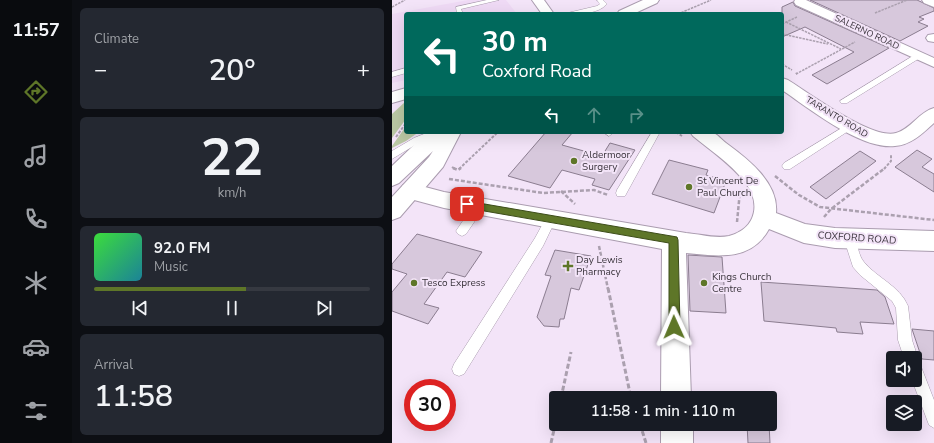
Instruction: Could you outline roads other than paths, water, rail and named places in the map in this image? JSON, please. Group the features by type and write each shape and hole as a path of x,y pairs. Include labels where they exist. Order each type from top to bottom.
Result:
{"street":[{"path":"538,0 547,12"},
{"path":"627,12 652,0"},
{"path":"928,0 934,3"},
{"name":"SALERNO ROAD","path":"800,2 934,63"},
{"name":"TARANTO ROAD","path":"787,80 850,126 866,135 885,141 902,138 934,114"},
{"path":"392,98 404,94"},
{"path":"392,178 422,149 443,134"},
{"path":"392,211 401,189 440,157 451,134"},
{"path":"401,189 444,200 595,227 674,240 714,245 731,245 754,233 765,218 767,207 766,200 756,182 728,155 693,135"},
{"name":"COXFORD ROAD","path":"765,218 804,234 850,239 934,241"},
{"path":"674,240 676,391"},
{"path":"677,431 677,443"}],"lane":[{"path":"459,12 458,8 496,0"},
{"path":"577,12 599,8 604,4 600,0"},
{"path":"844,101 919,56"},
{"path":"392,75 404,71"},
{"path":"787,166 850,126"},
{"path":"392,156 417,140 433,134"},
{"path":"621,193 655,134"},
{"path":"462,231 479,206"},
{"path":"459,369 539,242 551,219"},
{"path":"850,239 858,263 864,271 896,297 902,306 905,340 909,351"},
{"path":"922,387 934,420"}],"place":[{"name":"Aldermoor Surgery","path":"574,161"},
{"name":"St Vincent De Paul Church","path":"689,187"},
{"name":"Day Lewis Pharmacy","path":"568,266"},
{"name":"Tesco Express","path":"414,283"},
{"name":"Kings Church Centre","path":"704,283"}]}
